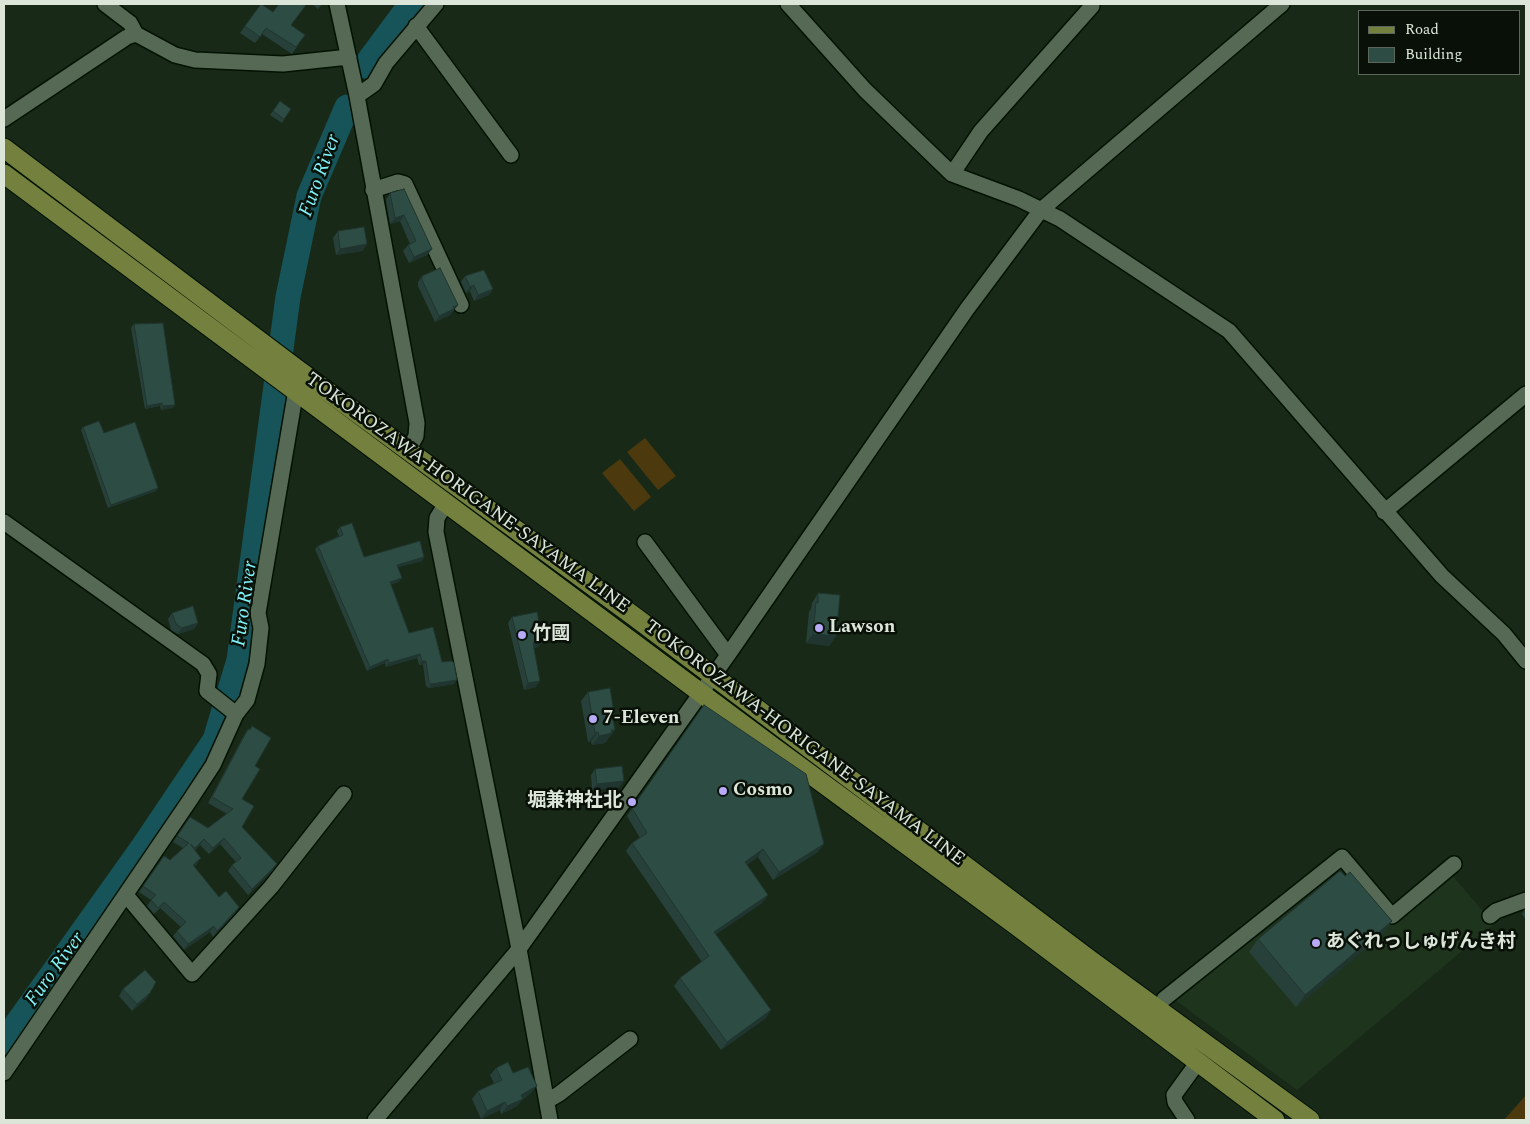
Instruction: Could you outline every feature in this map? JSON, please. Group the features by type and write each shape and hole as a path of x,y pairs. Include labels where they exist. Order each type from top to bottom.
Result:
{"main road":[{"name":"TOKOROZAWA-HORIGANE-SAYAMA LINE","path":"4,148 408,452 713,676 1089,959 1310,1120"},
{"name":"TOKOROZAWA-HORIGANE-SAYAMA LINE","path":"4,174 447,502 1274,1120"}],"street":[{"path":"104,4 130,23 136,34 174,55 195,60 283,64 349,57"},
{"path":"337,4 357,96 417,423 416,436 408,452"},
{"path":"357,96 374,84 386,63 436,4"},
{"path":"789,4 864,90 952,174 1019,199 1060,219 1229,332 1384,512 1442,576 1504,634 1526,661"},
{"path":"375,1120 519,949 728,655 967,309 1041,210 1282,4"},
{"path":"952,174 981,131 1092,6"},
{"path":"416,26 511,156"},
{"path":"4,119 126,37 136,34"},
{"path":"374,190 398,182 404,184 460,305"},
{"path":"4,1073 213,765 236,714 247,700 257,664 261,628 258,614 295,389"},
{"path":"1384,512 1526,394"},
{"path":"447,502 437,518 436,532 519,949 550,1120"},
{"path":"4,522 203,664 209,674 207,691 236,714"},
{"path":"646,542 706,628 728,655"},
{"path":"126,895 192,974 270,887 344,794"},
{"path":"1164,999 1342,857 1392,916 1454,864"},
{"path":"1490,916 1496,911 1526,900"},
{"path":"547,1101 630,1040"},
{"path":"1187,1120 1175,1102 1174,1095 1198,1062"}],"shaded area":[{"path":"645,438 676,476 658,490 627,452"},
{"path":"620,459 651,497 634,511 602,473"},
{"path":"1339,864 1393,922 1451,874 1494,924 1297,1090 1171,997"},
{"path":"1526,1095 1526,1120 1504,1120"}],"building":[{"path":"261,4 273,12 279,4 306,5 291,25 305,35 296,47 266,28 260,37 245,26"},
{"path":"280,101 291,109 284,119 273,111"},
{"path":"404,189 432,249 414,257 408,245 416,241 404,215 395,218 390,193"},
{"path":"364,227 367,244 340,249 338,231"},
{"path":"440,268 458,305 439,316 422,280 422,276"},
{"path":"484,270 493,289 478,295 474,285 470,287 465,276"},
{"path":"163,323 175,405 163,406 162,403 147,406 134,324"},
{"path":"99,421 104,433 135,422 158,488 111,505 83,427"},
{"path":"352,523 364,557 420,541 424,557 397,565 402,578 390,582 409,633 433,627 442,662 452,661 454,663 457,680 431,684 429,682 426,661 422,661 420,654 389,663 388,659 370,667 318,546 343,535 340,527"},
{"path":"818,593 840,595 836,636 813,634"},
{"path":"193,606 198,623 182,628 176,624 172,613"},
{"path":"537,612 543,641 533,643 540,681 528,683 512,617"},
{"path":"610,688 615,730 611,730 612,733 599,736 598,732 595,733 588,692"},
{"path":"704,705 806,774 824,844 779,872 763,849 745,862 768,895 714,932 771,1010 727,1042 680,978 709,956 632,843 647,833 632,808"},
{"path":"252,726 271,738 255,766 260,769 242,799 254,806 242,827 277,864 252,889 232,865 241,858 224,838 213,848 204,839 195,848 190,844 201,858 193,865 219,897 226,891 239,907 217,931 214,926 188,944 177,931 186,922 164,902 158,908 151,900 156,895 143,886 164,856 170,860 189,843 177,836 190,817 208,828 233,809 212,797 248,729 250,730"},
{"path":"622,766 624,781 597,784 595,769"},
{"name":"あぐれっしゅげんき村","path":"1340,871 1345,876 1350,872 1392,921 1305,995 1258,939"},
{"path":"145,970 156,982 150,993 137,1004 123,989"},
{"path":"508,1062 513,1073 528,1067 537,1086 521,1095 523,1099 507,1106 505,1102 487,1111 478,1091 502,1080 496,1068"}],"waterway":[{"name":"Furo River","path":"365,66 411,4"},
{"name":"Furo River","path":"4,1042 143,847 215,740 239,660 288,297 309,196 347,107"}],"place":[{"name":"Lawson","path":"819,628"},
{"name":"竹國","path":"522,635"},
{"name":"7-Eleven","path":"593,719"},
{"name":"Cosmo","path":"723,791"},
{"name":"堀兼神社北","path":"632,802"},
{"name":"あぐれっしゅげんき村","path":"1316,943"}]}
